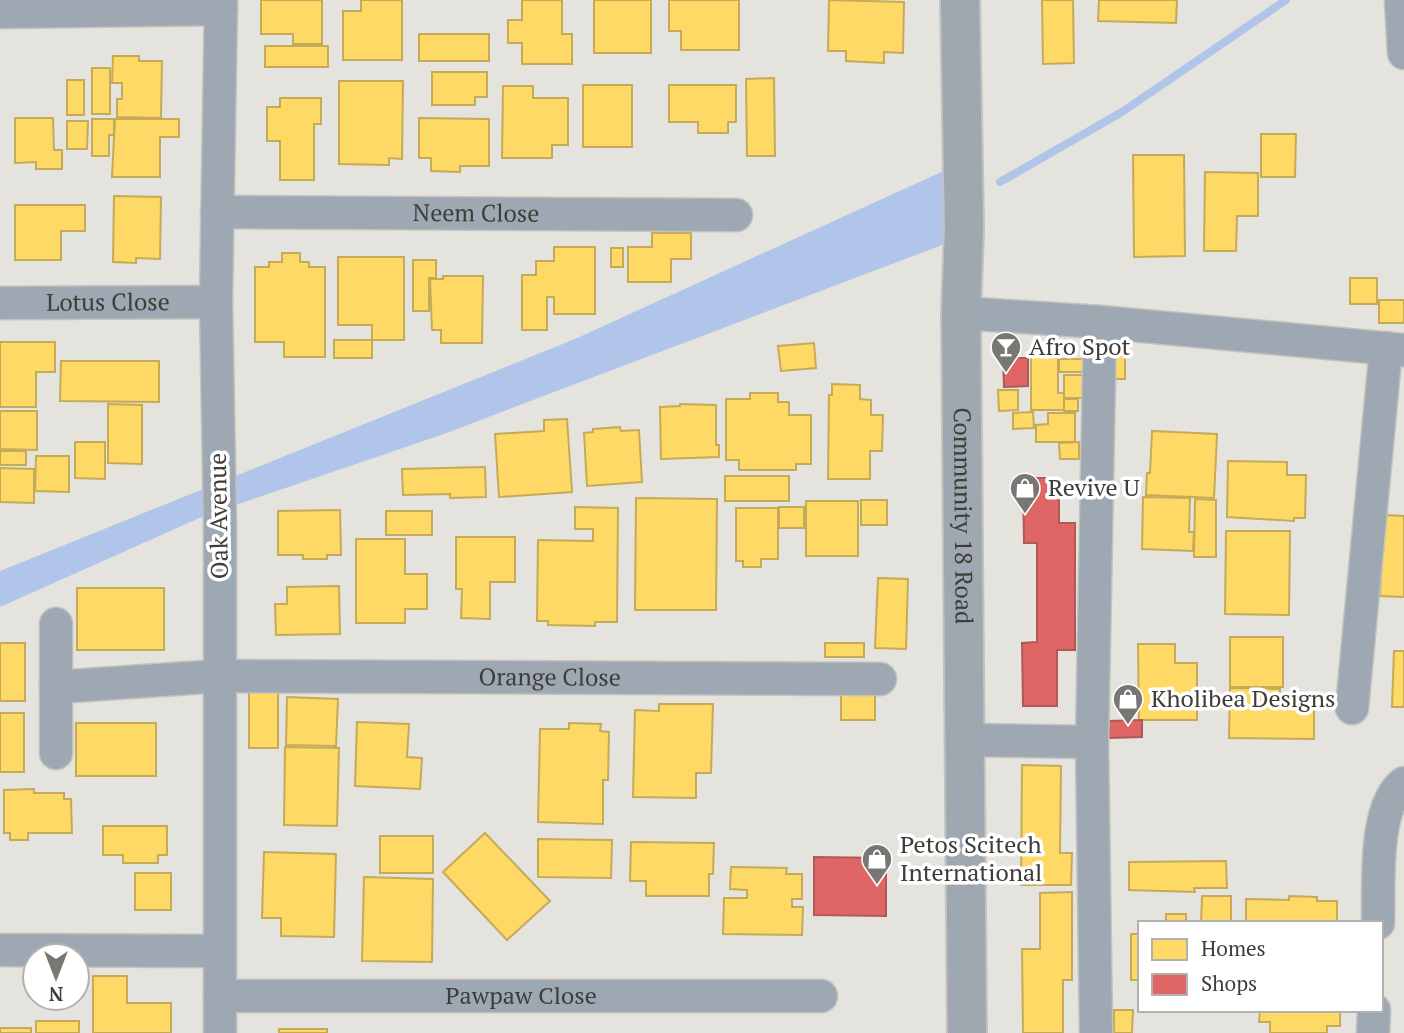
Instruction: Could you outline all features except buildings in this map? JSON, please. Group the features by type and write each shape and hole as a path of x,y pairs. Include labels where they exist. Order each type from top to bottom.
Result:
{"main road":[{"name":"Community 18 Road","path":"960,0 964,228 961,313 967,1033"}],"street":[{"path":"1401,0 1404,53"},
{"path":"0,12 221,5"},
{"name":"Oak Avenue","path":"220,1033 220,522 216,302 221,5"},
{"name":"Neem Close","path":"217,212 736,215"},
{"name":"Lotus Close","path":"0,303 216,302"},
{"path":"961,313 1395,349 1352,708"},
{"path":"1096,1033 1091,742 1100,323"},
{"path":"55,753 56,624"},
{"name":"Orange Close","path":"56,687 219,676 880,679"},
{"path":"966,740 1091,742"},
{"path":"1378,921 1382,826 1389,800 1404,783"},
{"path":"0,950 219,951"},
{"name":"Pawpaw Close","path":"220,996 821,996"},
{"path":"1373,1033 1374,1012"}],"water":[{"path":"950,168 950,242 441,435 206,515 0,607 0,571 575,339"}],"waterway":[{"path":"1000,182 1122,112 1286,0"}],"place":[{"name":"Afro Spot","path":"1006,374"},
{"name":"Revive U","path":"1025,515"},
{"name":"Kholibea Designs","path":"1128,726"},
{"name":"Petos Scitech International","path":"877,886"}]}
